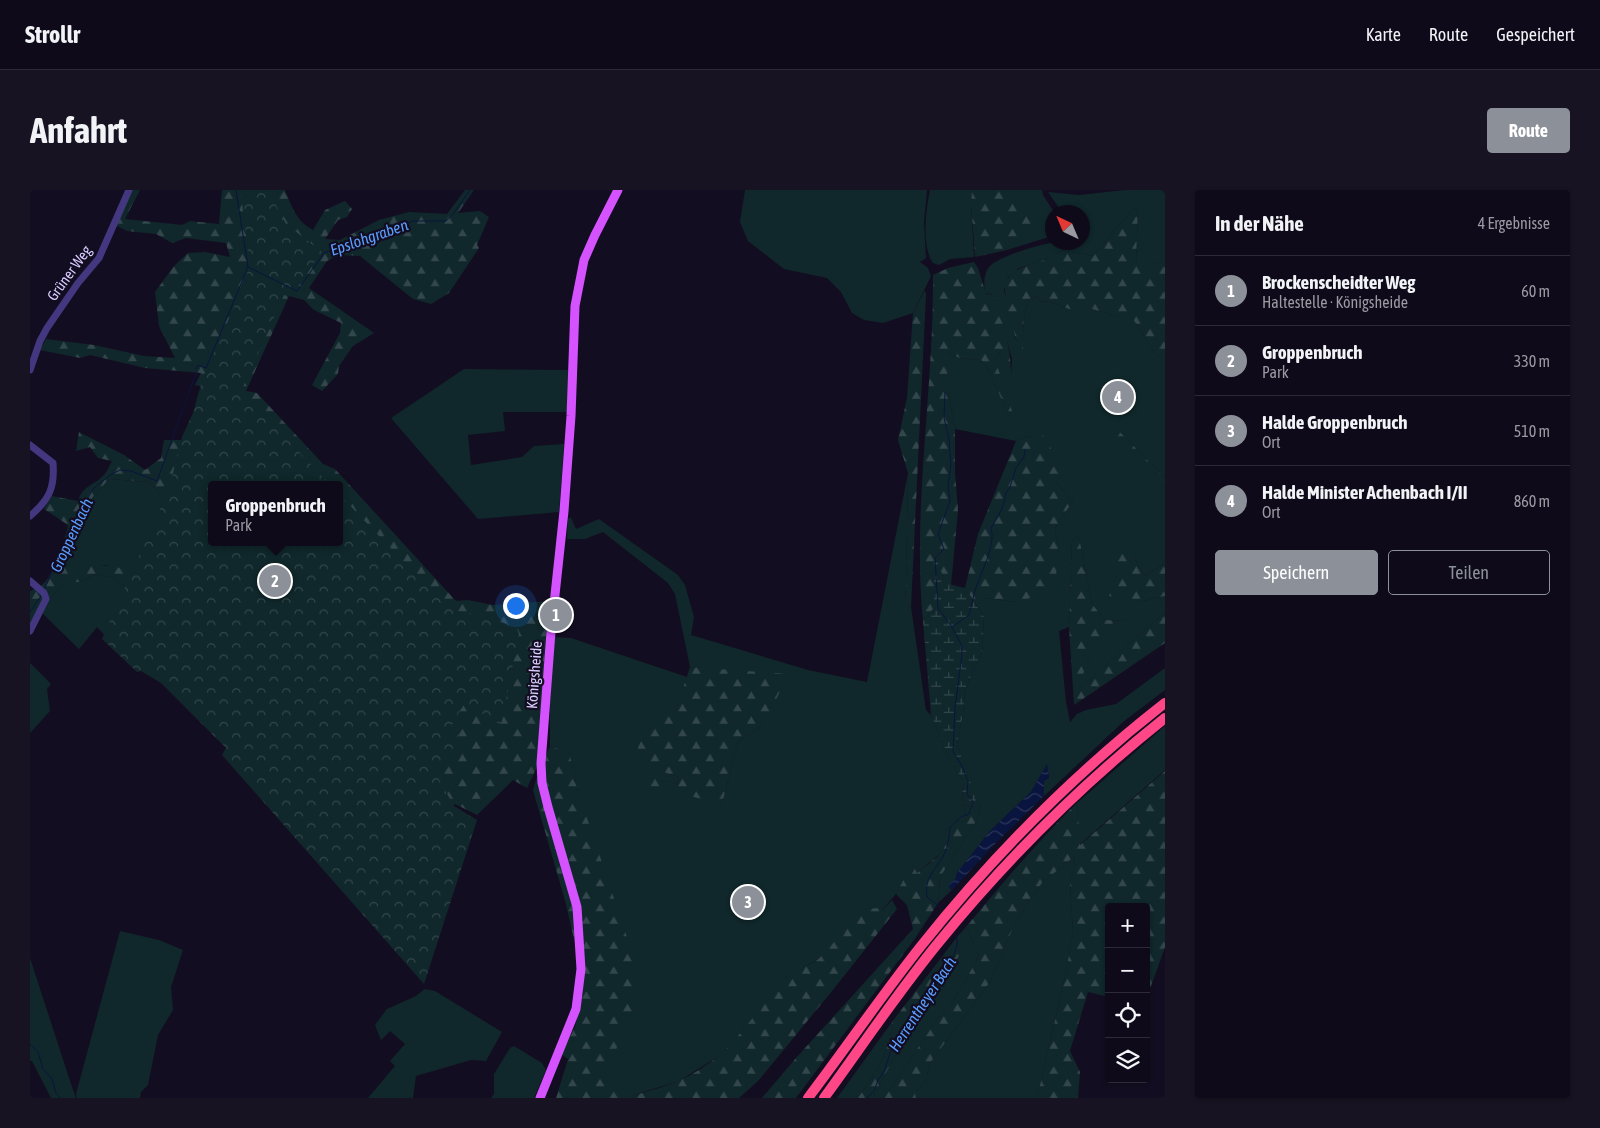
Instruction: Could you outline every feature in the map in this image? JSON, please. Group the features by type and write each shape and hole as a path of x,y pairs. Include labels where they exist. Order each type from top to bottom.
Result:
{"highway":[{"path":"808,1098 920,948 984,872 1023,830 1067,788 1165,703"},
{"path":"824,1098 925,960 983,891 1024,846 1076,794 1165,718"}],"main road":[{"name":"Königsheide","path":"540,1098 576,1009 581,969 578,907 548,807 542,783 541,763 551,632 564,511 576,306 584,260 618,190"}],"street":[{"name":"Grüner Weg","path":"30,370 40,341 47,328 78,283 100,258 129,190"},
{"path":"30,445 53,463 54,476 49,496 30,516"},
{"path":"30,581 42,591 46,599 30,631"}],"green space":[{"path":"127,190 140,190 125,219 182,225 190,221 219,224 222,190 285,190 292,208 299,218 313,230 325,210 345,201 352,209 347,217 338,220 325,239 340,240 379,220 409,212 447,214 465,190 474,190 458,213 480,211 489,217 477,245 479,248 449,293 431,304 413,299 360,256 339,255 327,261 309,288 374,333 353,346 339,366 338,374 322,391 312,385 340,333 341,323 314,310 304,300 289,296 246,391 257,393 323,464 335,469 456,601 468,600 493,605 550,601 537,767 527,788 513,780 477,815 455,804 416,837 205,566 186,525 150,482 109,479 93,497 83,515 80,529 70,542 63,562 69,567 116,567 124,570 137,582 132,588 125,587 111,577 96,574 79,582 68,582 46,601 30,635 30,591 39,587 48,579 65,539 68,525 44,509 52,496 78,501 85,489 104,474 112,461 98,458 90,447 76,451 79,432 124,455 145,470 161,458 164,440 211,440 211,481 208,481 208,546 343,546 343,481 315,481 226,392 195,385 201,373 145,368 90,355 80,358 40,350 46,339 94,345 144,356 175,358 159,326 155,292 174,266 188,253 205,252 230,257 226,243 186,238 172,243 156,234 127,231 111,223"},
{"path":"252,190 268,190 286,224 322,252 295,291 288,296 284,295 239,396 256,406 326,481 208,481 208,546 343,546 343,498 446,606 457,611 475,614 513,626 519,634 501,725 465,703 451,725 460,731 450,754 437,776 454,806 477,820 424,984 222,755 226,748 161,683 141,671 137,672 102,639 169,489 182,437 193,413 203,377 248,271 249,259 240,195"},
{"path":"745,190 927,190 924,222 926,258 920,262 928,268 931,276 913,313 883,323 864,320 852,313 841,292 827,278 784,269 748,241 740,222"},
{"path":"930,190 972,190 974,257 950,259 939,265 933,263 929,256 926,238 926,217"},
{"path":"972,190 1014,190 1031,214 1032,229 1012,238 1007,250 975,257 971,202"},
{"path":"1014,190 1042,190 1049,205 1045,205 1045,238 1007,250 1012,237"},
{"path":"1125,190 1165,190 1165,262 1136,264 1138,208 1132,210 1093,256 1061,250 1090,250 1090,205 1057,205 1048,192 1079,195"},
{"path":"1138,208 1136,263 1165,262 1165,364 1162,358 1154,352 1131,316 1117,316 1092,309 1069,309 1050,302 1039,301 1037,296 1029,300 1025,312 1023,351 1021,354 1006,297 1005,288 1009,276 1020,268 1049,258 1061,250 1093,256 1132,210"},
{"path":"1045,244 1045,250 1061,250 1053,257 1019,268 1008,277 1004,290 1015,338 1023,351 1025,312 1029,300 1037,296 1039,301 1050,302 1069,309 1092,309 1117,316 1131,316 1154,352 1165,363 1165,478 1117,429 1160,485 1165,488 1165,563 1145,576 1133,556 1118,572 1114,583 1139,602 1165,596 1165,612 1080,688 1086,660 1127,621 1105,620 1092,604 1079,537 1072,541 1069,627 1059,631 1066,702 1070,722 1077,714 1086,710 1116,704 1165,668 1165,690 1123,722 1044,796 1044,781 1049,778 1047,765 1031,792 990,831 957,873 956,878 949,886 952,890 938,903 940,877 977,820 980,805 976,800 957,745 965,690 982,651 984,617 977,606 985,598 1019,602 1059,554 1055,528 1073,501 1056,483 1033,439 1027,436 1016,441 955,429 951,410 947,353 960,358 981,360 987,367 1008,414 1013,416 996,362 999,352 1011,376 1012,359 994,295 985,293 984,280 987,270 993,263"},
{"path":"974,262 978,268 986,294 994,295 1006,336 1010,356 1011,377 999,352 996,362 1014,417 1008,414 987,367 981,360 960,358 947,353 950,403 955,429 955,472 958,510 951,585 945,582 938,564 934,608 923,621 920,535 933,275 948,268"},
{"path":"925,290 911,607 905,602 908,473 898,440 907,398 913,313"},
{"path":"464,369 568,370 567,412 503,412 505,431 468,435 471,465 522,457 534,446 564,444 559,512 478,519 391,418"},
{"path":"1117,429 1165,478 1165,488 1113,436"},
{"path":"1045,435 1061,471 1056,483 1073,501 1055,528 1059,554 1054,589 1019,602 985,598 977,606 965,588 978,534 1016,441 1027,436 1033,439"},
{"path":"908,473 905,602 911,607 926,710 931,715 946,751 962,780 963,804 967,817 949,837 942,852 917,873 912,865 896,894 881,911 846,928 826,953 786,977 722,1054 679,1081 628,1097 618,1096 611,1091 607,1081 578,791 569,752 550,747 550,703 554,637 571,638 687,677 675,714 666,773 679,777 678,784 632,773 722,804 738,742 763,725 722,670 690,667 675,594 668,583 603,532 585,539 567,539 568,518 571,518 576,529 599,519 678,575 685,585 694,617 691,635 808,670 867,682"},
{"path":"109,479 150,482 186,525 162,682 126,658 97,627 79,649 41,612 46,601 68,582 79,582 96,574 111,577 125,587 132,588 137,582 121,569 106,565 84,568 69,567 63,562 70,542 80,529 83,516 93,497"},
{"path":"1112,529 1133,556 1145,576 1165,563 1165,596 1139,602 1109,596 1118,572 1114,565"},
{"path":"1079,537 1092,604 1105,620 1128,621 1086,660 1081,687 1165,612 1165,643 1074,705 1069,627 1072,541"},
{"path":"934,561 938,563 946,581 965,588 984,617 982,651 965,690 957,745 974,792 976,800 973,808 963,804 962,780 946,751 931,715 923,621 934,608"},
{"path":"30,663 51,684 47,689 50,711 30,733"},
{"path":"690,667 789,674 763,725 738,742 722,804 638,783 631,772 678,784 679,777 666,773 637,751 650,713 675,713"},
{"path":"1165,726 1165,770 1079,845 1077,803"},
{"path":"550,747 569,751 578,791 634,958 639,993 607,1072 610,1087 620,1095 631,1096 649,1091 678,1081 700,1069 726,1049 784,979 791,973 817,960 853,920 870,909 879,908 881,911 892,900 897,909 758,1081 739,1098 556,1098 568,1059 561,1054 575,1027 583,992 581,971 566,904 533,790 541,763"},
{"path":"1165,771 1165,947 1150,989 1150,903 1105,903 1105,996 1088,992 1070,1051 1080,1072 1078,1098 1037,1098 1073,934 1070,882 1075,856 1042,883 1030,900 1015,923 990,982 930,1063 926,1080 915,1093 916,1098 884,1098 934,1024 953,1002 979,956 966,927 1006,879 1077,803 1080,845"},
{"path":"976,800 980,805 977,820 940,877 938,903 916,937 796,1098 762,1098 913,929 907,905 896,894 912,864 917,873 936,858 944,848 947,842 948,825 967,817 963,804 973,808"},
{"path":"1075,856 1070,882 1073,934 1037,1098 916,1098 915,1093 926,1080 930,1063 990,982 1015,923 1030,900 1042,883"},
{"path":"966,927 979,956 953,1002 934,1024 884,1098 876,1098 874,1095 893,1060 959,956 957,937"},
{"path":"120,931 159,940 183,950 171,987 173,1010 158,1035 148,1085 141,1092 140,1098 77,1098 76,1094"},
{"path":"957,937 959,956 893,1060 874,1095 876,1098 858,1098 881,1062 889,1043 892,1022"},
{"path":"30,958 76,1098 51,1098 32,1061 30,1061"},
{"path":"425,989 435,991 502,1032 486,1061 471,1060 416,1076 413,1098 368,1098 395,1066 390,1061 405,1044 390,1031 381,1040 375,1025 387,1009 416,996"},
{"path":"892,1022 889,1043 881,1062 858,1098 837,1098"},
{"path":"514,1046 542,1063 546,1070 534,1098 491,1098 494,1094 494,1074 510,1048"}],"water":[{"path":"1047,764 1049,778 1044,781 1044,796 952,890 948,886 956,878 957,873 990,831 1031,792"}],"waterway":[{"name":"Groppenbach","path":"196,369 198,365 206,368 248,267 236,190"},
{"name":"Epslohgraben","path":"248,267 297,291 324,253 413,221 446,221 470,190"},
{"name":"Groppenbach","path":"44,590 72,526 93,489 110,475 120,470 131,471 157,481 196,373"},
{"name":"Herrentheyer Bach","path":"940,907 927,897 928,881 946,851 950,827 961,817 969,814 973,802 967,794 968,781 962,766 953,752 955,708 962,654 961,644 952,627 938,608 935,558 944,549 938,534 950,501 948,485 951,465 949,439 944,418 945,392"},
{"path":"952,627 969,615 976,588 990,550 992,542 991,528 1002,509 1006,493 1016,468 1024,457 1025,450"},
{"name":"Groppenbach","path":"30,612 41,596"},
{"name":"Herrentheyer Bach","path":"867,1098 874,1091 878,1080 884,1072 891,1050 912,1020 914,1014 920,1009 938,983 951,961 957,942 956,935"},
{"name":"Groppenbach","path":"30,1044 38,1052 43,1069 52,1079 56,1093 60,1098"}],"place":[{"name":"Halde Minister Achenbach I/II","path":"1118,397"},
{"name":"Groppenbruch","path":"275,581"},
{"name":"Brockenscheidter Weg","path":"556,615"},
{"name":"Halde Groppenbruch","path":"748,902"}]}
